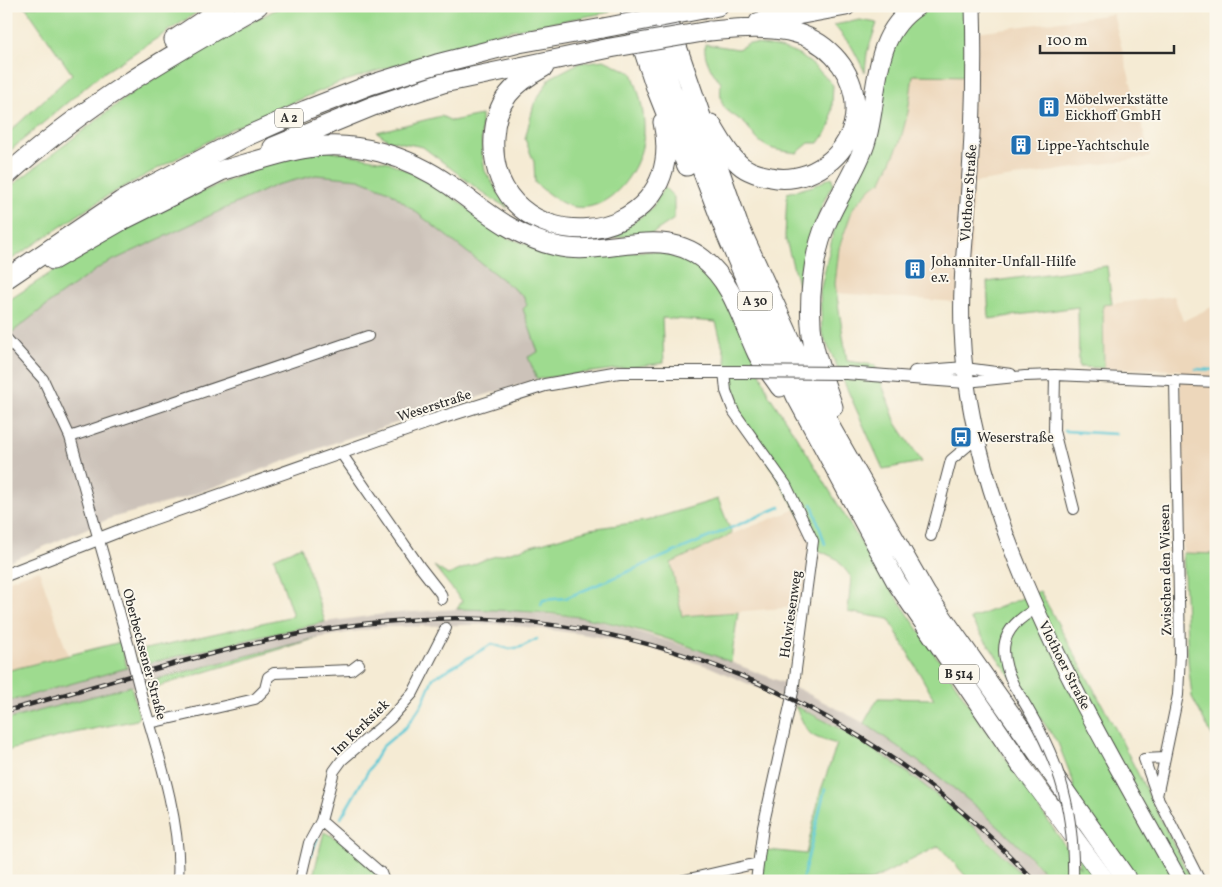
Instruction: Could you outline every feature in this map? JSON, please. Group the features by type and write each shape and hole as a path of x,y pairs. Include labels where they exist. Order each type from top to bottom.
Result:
{"highway":[{"path":"99,101 137,64 225,6"},
{"path":"6,176 46,140 99,101 184,48 258,6"},
{"path":"629,6 656,88 718,242 784,392 814,455 861,540 897,582"},
{"name":"A 30","path":"644,6 727,236 796,396 897,582"},
{"name":"A 30","path":"663,6 738,224 832,430 926,594"},
{"path":"673,6 737,197 833,409 904,540 926,594"},
{"path":"6,281 54,259 121,220 214,173 373,106 443,83 575,54 846,6"},
{"path":"833,409 813,342 812,296 817,248 826,222 865,145 879,64 885,41 899,22 917,6"},
{"name":"A 2","path":"6,281 121,202 245,137 370,85 437,64 519,43 710,8"},
{"path":"709,31 763,28 789,31 813,40 832,52 846,70 854,91 855,118 842,147 820,168 801,176 779,179 756,174 738,163 711,124"},
{"path":"575,54 549,64 524,78 503,101 495,120 494,157 504,188 537,219 560,228 585,230 598,228 611,225 633,213 649,198 660,180 666,153 665,130 656,88"},
{"path":"214,173 303,149 341,146 370,149 420,167 442,180 500,222 536,240 557,247 577,249 656,242 680,246 701,257 730,288 758,355 784,392"},
{"name":"B 514","path":"897,582 1021,765 1106,881"},
{"name":"B 514","path":"926,594 1128,881"}],"main road":[{"name":"Vlothoer Straße","path":"973,6 974,96 962,282 962,330 966,375 977,438 1004,530 1036,609 1123,778 1180,881"}],"street":[{"path":"70,438 368,336"},
{"name":"Oberbecksener Straße","path":"8,339 42,379 70,438 150,723 176,835 180,860 178,881"},
{"name":"Weserstraße","path":"6,575 99,539 434,420 545,385 619,372 724,371 893,375 936,369 966,375 1055,375 1216,382"},
{"name":"Holwiesenweg","path":"724,371 726,391 734,412 786,484 813,541 794,692 763,827 756,881"},
{"path":"1055,375 1054,431 1074,509"},
{"name":"Zwischen den Wiesen","path":"1157,796 1178,695 1180,653 1175,380"},
{"path":"931,536 951,460 977,438"},
{"path":"341,453 420,567 442,594 442,599"},
{"path":"1036,609 1016,622 1008,632 1004,647 1006,669 1014,686 1041,729 1064,791 1073,852 1073,881"},
{"name":"Im Kerksiek","path":"300,881 309,843 321,821 334,771 342,760 390,719 412,693 446,628"},
{"path":"150,723 255,699 264,690 268,677 274,673 351,670 359,664"},
{"path":"1165,758 1144,759 1157,796 1200,881"},
{"path":"321,821 381,873 384,881"},
{"path":"680,881 758,864"}],"shaded area":[{"path":"1113,14 1150,157 973,183 970,303 836,293 835,284 839,248 853,208 872,187 882,181 908,112 913,75 969,33"},
{"path":"316,175 359,179 389,191 524,296 527,305 523,309 538,352 528,358 537,379 342,440 181,499 111,518 6,563 6,337 60,295 103,265 276,185"},
{"path":"1174,296 1183,321 1216,305 1216,554 1183,553 1180,370 1104,368 1103,305"},
{"path":"799,508 814,541 809,606 681,616 670,563 732,534"},
{"path":"39,570 68,655 6,671 6,581"},
{"path":"457,609 502,610 585,618 623,627 713,655 799,689 864,723 968,798 1021,848 1051,881 1027,881 991,842 882,754 843,729 788,701 710,667 633,643 582,634 503,624 382,627 317,638 6,720 6,702 127,668 325,622 384,614"}],"green space":[{"path":"25,6 207,6 100,75 6,154 6,135 72,74"},
{"path":"282,6 609,6 610,12 502,32 339,83 231,129 107,196 6,263 6,190 133,92 198,51"},
{"path":"930,6 967,6 969,76 913,75 908,112 900,142 882,181 872,187 853,208 839,248 835,284 847,361 875,365 896,423 922,462 883,469 822,333 820,292 837,217 888,60 900,35 924,8"},
{"path":"860,20 877,23 867,53 865,72 852,47 834,25"},
{"path":"749,43 777,47 796,54 813,65 833,85 831,125 819,143 809,143 797,153 771,148 758,140 747,126 723,106 721,83 711,70 705,55 705,44 738,49"},
{"path":"604,60 632,73 642,107 644,124 643,142 635,167 618,190 608,199 596,205 584,207 570,206 556,199 535,183 534,162 525,139 534,104 550,78 579,63"},
{"path":"481,115 482,153 485,171 508,208 487,196 423,147 388,140 377,132 441,116 452,121"},
{"path":"326,150 389,162 438,186 508,238 553,252 672,251 698,262 736,311 769,395 807,453 872,561 1080,868 1073,781 1058,743 970,619 1040,591 1115,728 1192,881 1051,881 1028,854 987,816 918,761 864,723 878,698 934,699 889,619 848,612 851,577 837,559 816,549 814,541 728,392 726,359 716,322 662,318 664,363 537,379 528,357 538,352 523,309 527,305 523,296 389,191 359,179 316,175 276,185 103,265 60,295 6,337 6,302 123,226 275,160"},
{"path":"832,177 833,185 827,194 817,220 800,291 785,237 787,193 813,186"},
{"path":"664,187 674,197 674,219 653,233 571,241 539,234 533,227 567,236 593,235 631,224 652,208"},
{"path":"1107,266 1112,304 1103,305 1104,368 1079,367 1078,307 989,319 987,282"},
{"path":"718,499 732,534 671,563 682,616 738,612 731,662 659,636 604,621 537,612 457,609 462,601 434,566 448,575 486,559 590,529 646,521"},
{"path":"301,546 325,622 140,665 137,651 293,616 274,558"},
{"path":"1183,553 1216,554 1216,743 1192,697 1188,661"},
{"path":"317,638 146,690 145,682"},
{"path":"121,642 127,668 6,702 6,671"},
{"path":"131,686 139,716 137,720 74,733 6,751 6,720"},
{"path":"795,706 828,722 860,741 920,782 975,829 1027,881 970,881 939,846 870,881 754,881 758,849 806,854 821,790 837,744 810,733 806,729"},
{"path":"324,832 352,846 382,881 312,881"}],"waterway":[{"path":"1196,369 1216,370"},
{"path":"1065,431 1116,434"},
{"path":"812,504 825,544"},
{"path":"541,605 543,600 566,598 780,507"},
{"path":"341,818 382,747 407,726 422,704 433,678 492,644 510,649 521,647 537,639"},
{"path":"802,881 825,789"},
{"path":"311,855 318,837"}],"railway":[{"path":"6,711 192,659 287,636 335,628 382,622 474,619 565,627 653,646 738,675 819,713 896,761 968,817 1034,881"}],"place":[{"name":"Möbelwerkstätte Eickhoff GmbH","path":"1049,107"},
{"name":"Lippe-Yachtschule","path":"1021,145"},
{"name":"Johanniter-Unfall-Hilfe e.v.","path":"915,269"},
{"name":"Weserstraße","path":"961,437"}]}
